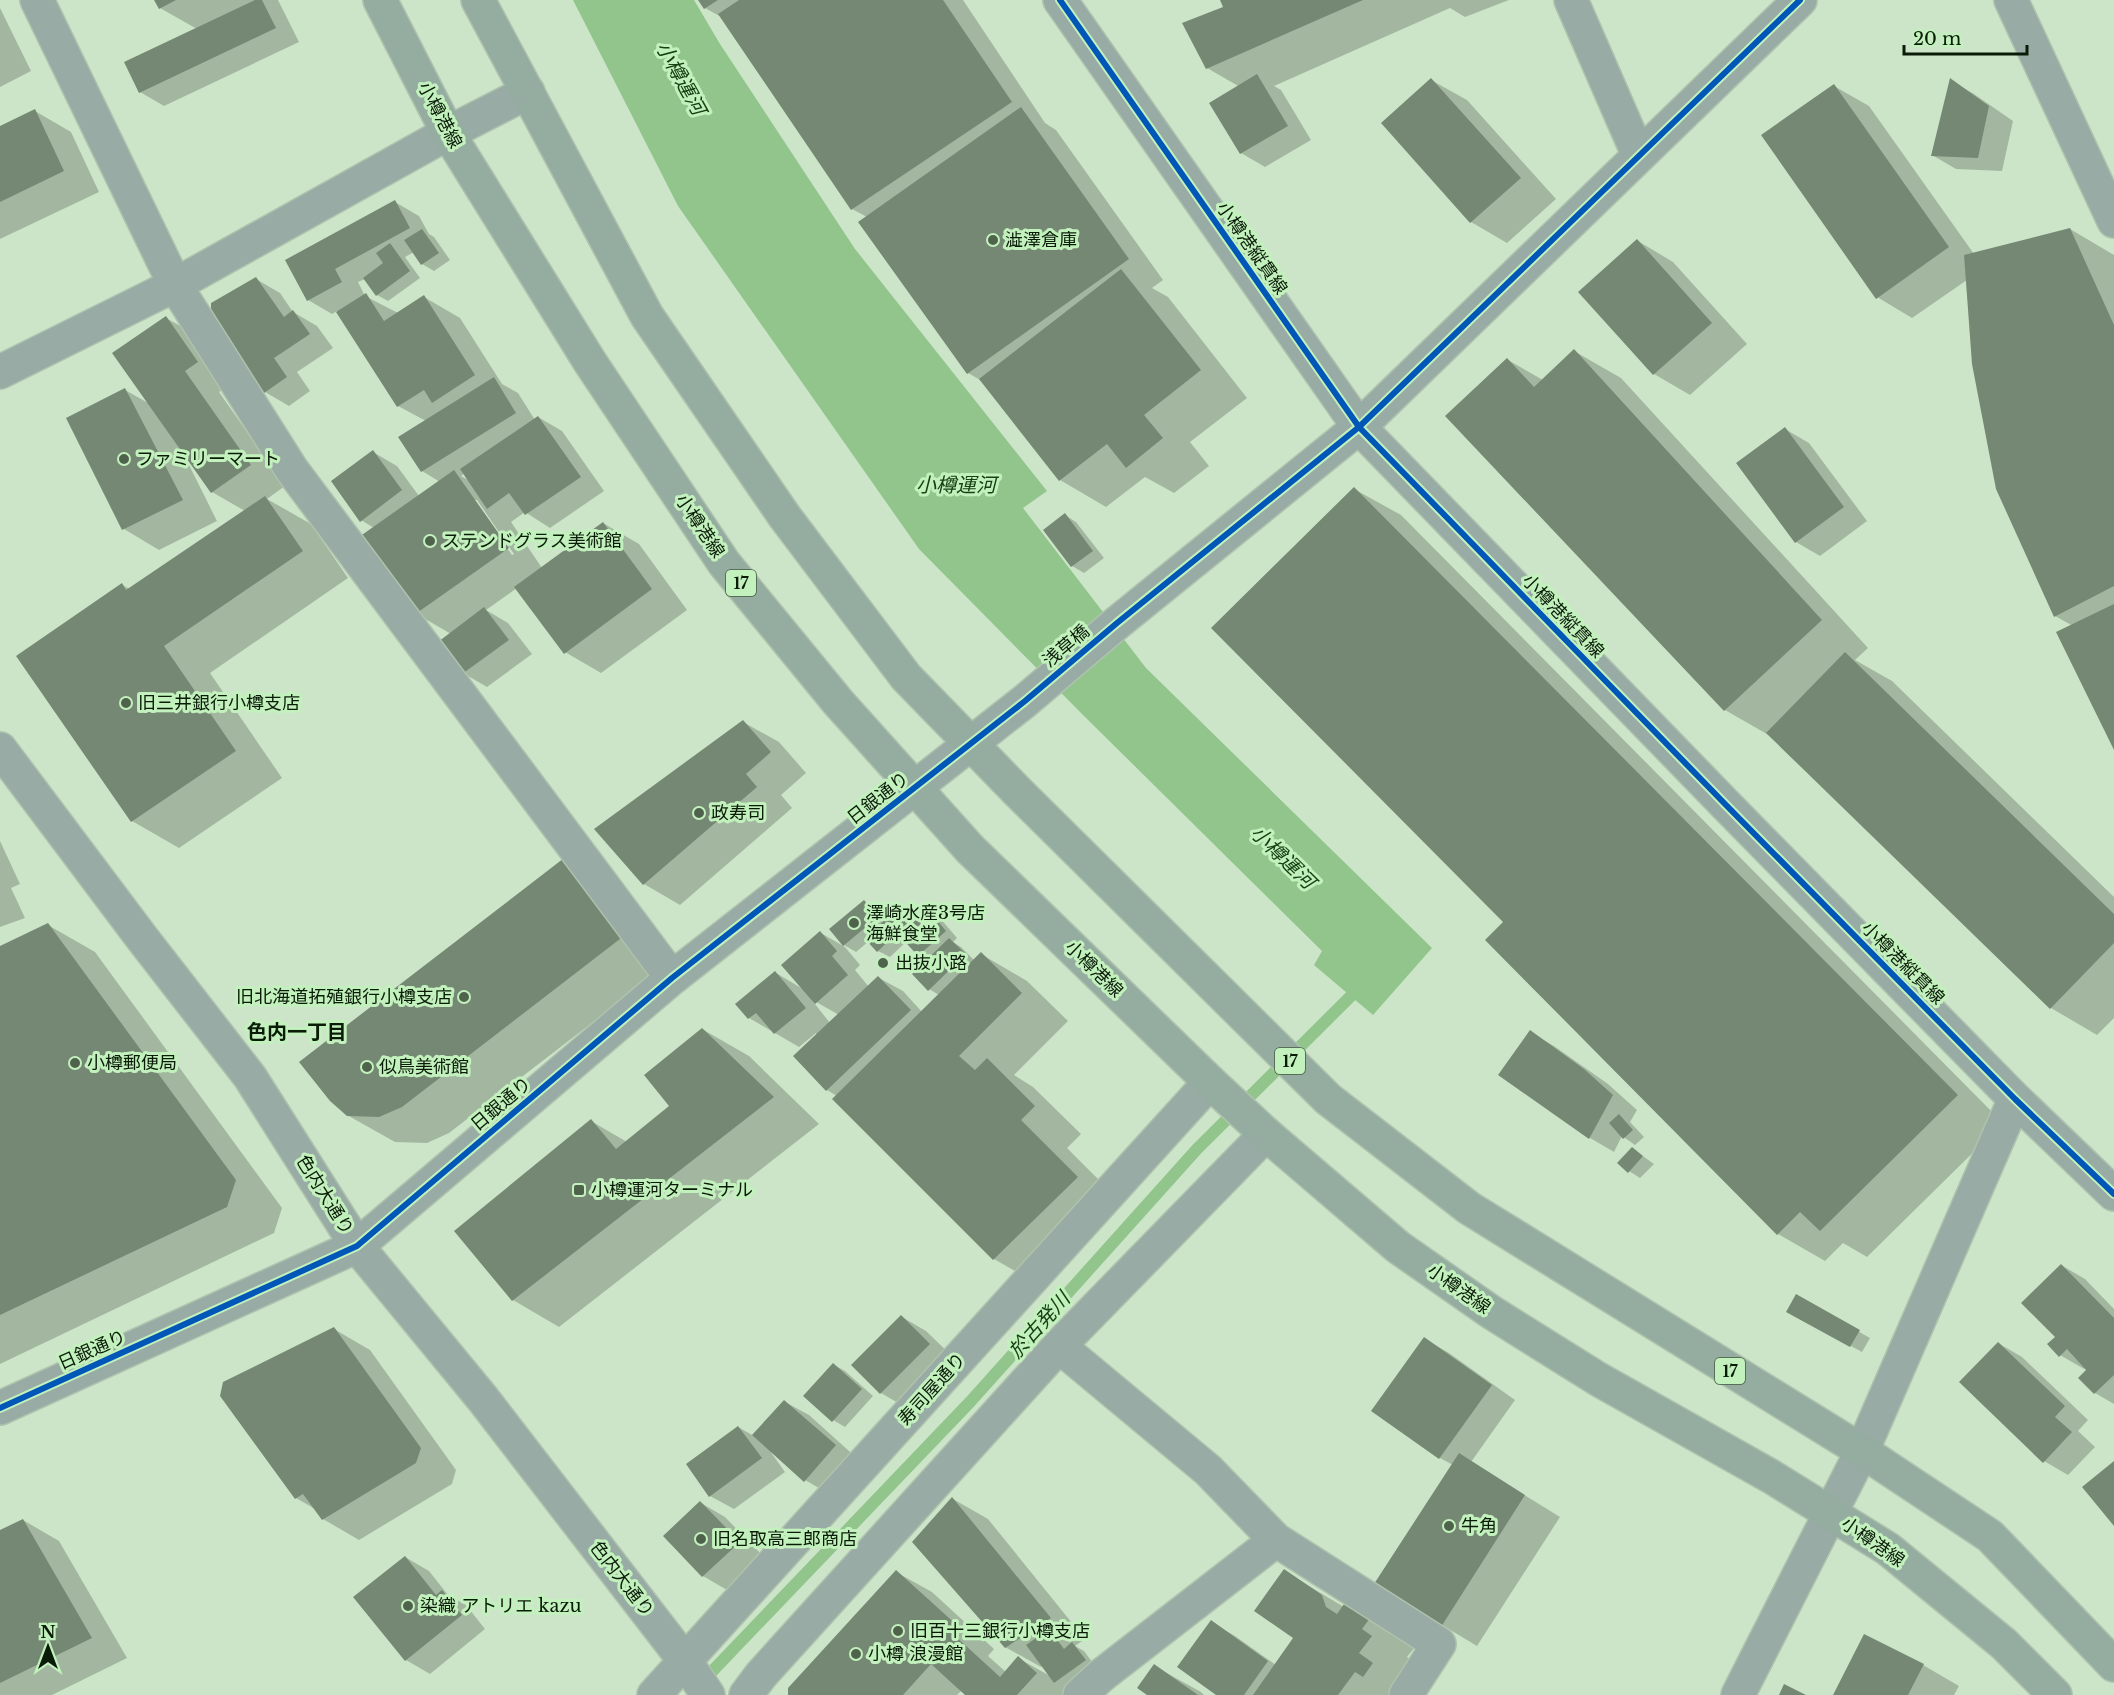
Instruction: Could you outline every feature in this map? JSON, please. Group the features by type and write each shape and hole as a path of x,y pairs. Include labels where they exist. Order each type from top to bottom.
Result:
{"main road":[{"name":"小樽港線","path":"380,0 448,133 590,362 724,563 838,702 970,849 1210,1082 1266,1134 1398,1247 1491,1312 1598,1379 1772,1477 1888,1549 2004,1644 2055,1695"},
{"name":"17","path":"478,0 647,316 785,517 906,677 1017,791 1328,1099 1469,1208 1862,1451 1990,1536 2114,1665"}],"street":[{"path":"37,0 174,285 292,470 672,978"},
{"name":"小樽港縦貫線","path":"1060,0 1359,426 1718,797 2015,1099 2108,1179"},
{"path":"1571,0 1640,156"},
{"name":"浅草橋","path":"972,743 1359,426 1800,0"},
{"path":"2011,0 2114,221"},
{"path":"0,372 174,285 448,133 528,92"},
{"name":"日銀通り","path":"0,1408 357,1246 672,978 972,743"},
{"name":"色内大通り","path":"0,749 250,1077 357,1246 483,1399 685,1661 708,1695"},
{"name":"寿司屋通り","path":"654,1695 1210,1082"},
{"path":"1738,1695 1862,1451 2015,1099"},
{"path":"746,1695 769,1666 1059,1346 1266,1134"},
{"path":"1059,1346 1208,1470 1276,1540 1439,1644 1406,1695"},
{"path":"1080,1695 1102,1675 1276,1540"}],"water":[{"name":"小樽運河","path":"573,0 694,0 720,44 855,249 1047,491 1023,508 1146,668 1432,948 1373,1015 1314,965 1322,951 919,549 678,206"}],"building":[{"path":"154,0 176,0 159,9"},
{"path":"255,0 262,0 276,28 139,93 124,62"},
{"path":"698,0 718,0 704,9"},
{"path":"739,0 943,0 1012,102 851,210 718,14"},
{"path":"1220,0 1363,0 1206,69 1182,23 1223,7"},
{"path":"1257,74 1288,126 1240,154 1209,103"},
{"path":"1431,78 1521,178 1470,223 1381,123"},
{"path":"1950,78 1989,106 1978,158 1931,156"},
{"path":"1834,84 1949,247 1876,299 1761,135"},
{"name":"澁澤倉庫","path":"1021,107 1129,259 967,374 858,222"},
{"path":"35,109 64,171 0,202 0,126"},
{"path":"395,200 410,228 335,269 342,282 307,301 285,260"},
{"path":"2070,228 2114,325 2114,586 2054,617 1996,489 1972,364 1964,255"},
{"path":"422,229 439,253 421,265 404,240"},
{"path":"1637,239 1712,323 1653,375 1578,292"},
{"path":"390,243 410,271 376,296 363,278 383,263 376,253"},
{"path":"1121,269 1201,370 1144,415 1163,438 1126,468 1107,444 1059,481 979,379"},
{"path":"256,277 284,317 293,310 310,334 274,358 287,377 264,393 211,320 211,303"},
{"path":"366,293 384,321 424,295 475,375 432,403 424,390 397,407 336,312"},
{"path":"166,316 198,362 185,371 251,465 211,493 112,353"},
{"path":"1574,349 1822,620 1724,711 1445,416 1507,358 1534,387"},
{"path":"494,377 516,413 421,472 398,437"},
{"name":"ファミリーマート","path":"125,388 183,500 122,530 66,418"},
{"path":"538,416 581,477 525,515 509,493 487,509 460,469"},
{"path":"1785,427 1844,507 1795,543 1736,463"},
{"path":"373,450 402,490 360,522 331,481"},
{"path":"454,470 509,548 414,615 359,537"},
{"path":"1354,487 1958,1095 1820,1231 1800,1212 1777,1235 1485,940 1503,922 1211,628"},
{"name":"旧三井銀行小樽支店","path":"265,496 303,551 164,646 236,751 131,822 16,656 122,583 126,590"},
{"path":"1065,513 1093,551 1071,567 1043,530"},
{"path":"603,522 652,589 564,654 514,587"},
{"path":"2114,604 2114,750 2056,632"},
{"path":"484,607 509,640 462,674 438,642"},
{"path":"1845,652 2114,914 2114,943 2050,1009 1766,733"},
{"path":"743,720 771,752 746,774 757,787 643,885 594,829"},
{"name":"旧北海道拓殖銀行小樽支店","path":"568,855 629,932 402,1107 379,1117 347,1116 330,1101 299,1062"},
{"name":"澤崎水産3号店 海鮮食堂","path":"864,900 878,917 843,946 829,929"},
{"path":"928,909 946,931 918,956 899,935"},
{"path":"895,910 907,923 877,952 865,939"},
{"name":"小樽郵便局","path":"48,923 236,1180 227,1207 0,1315 0,946"},
{"path":"820,931 837,951 832,956 848,975 815,1004 781,965"},
{"path":"949,938 966,954 928,991 912,974"},
{"path":"981,952 1022,993 959,1056 975,1070 987,1058 1035,1106 1021,1120 1078,1177 993,1260 832,1099"},
{"path":"775,971 806,1008 774,1034 756,1013 748,1019 735,1004"},
{"path":"878,976 911,1010 826,1091 793,1056"},
{"name":"小樽運河ターミナル","path":"702,1028 774,1097 512,1301 454,1231 591,1119 616,1149 669,1106 644,1075"},
{"path":"1530,1030 1584,1069 1613,1095 1589,1139 1498,1075"},
{"path":"1619,1114 1633,1130 1623,1139 1609,1123"},
{"path":"1632,1147 1643,1156 1628,1173 1617,1163"},
{"path":"2061,1264 2114,1318 2114,1375 2094,1394 2078,1378 2086,1370 2067,1349 2059,1357 2047,1344 2055,1337 2021,1303"},
{"path":"1796,1294 1860,1330 1850,1347 1786,1312"},
{"path":"901,1315 930,1344 880,1394 851,1365"},
{"path":"334,1327 421,1448 416,1463 322,1520 303,1494 295,1499 220,1396 223,1382"},
{"path":"1424,1337 1492,1385 1439,1459 1371,1411"},
{"path":"1998,1342 2065,1406 2055,1417 2072,1432 2043,1463 1959,1382"},
{"path":"833,1363 862,1389 832,1422 803,1396"},
{"path":"784,1400 836,1445 804,1482 752,1435"},
{"path":"738,1426 762,1458 709,1497 686,1464"},
{"path":"1459,1453 1525,1495 1441,1627 1374,1584"},
{"path":"2114,1461 2114,1526 2082,1487"},
{"path":"952,1497 1051,1618 1005,1648 912,1542"},
{"name":"旧名取高三郎商店","path":"700,1501 740,1542 702,1577 663,1536"},
{"path":"23,1519 92,1638 0,1683 0,1530"},
{"name":"染織 アトリエ kazu","path":"405,1556 436,1595 442,1590 462,1615 405,1661 353,1597"},
{"path":"1284,1569 1322,1595 1326,1607 1337,1614 1349,1597 1373,1614 1362,1629 1372,1636 1359,1653 1373,1663 1363,1677 1355,1672 1338,1695 1253,1695 1293,1638 1254,1611"},
{"name":"旧百十三銀行小樽支店","path":"896,1570 959,1627 953,1634 1000,1677 1018,1656 1037,1673 1017,1695 965,1695 931,1664 903,1695 788,1695 788,1688"},
{"path":"1211,1620 1268,1661 1244,1695 1216,1695 1177,1667"},
{"path":"1049,1629 1064,1649 1072,1642 1086,1660 1054,1683 1026,1645"},
{"path":"1864,1634 1924,1664 1908,1695 1833,1695"},
{"path":"1154,1664 1198,1695 1147,1695 1137,1688"},
{"path":"1784,1684 1806,1695 1779,1695"}],"waterway":[{"name":"於古発川","path":"701,1683 970,1402 1197,1149 1361,986"}],"cycle path":[{"path":"1060,0 1359,427 2015,1099 2114,1194"},
{"path":"0,1408 357,1246 672,978 1025,701 1117,623 1359,427 1800,0"}],"place":[{"name":"澁澤倉庫","path":"993,240"},
{"name":"ファミリーマート","path":"124,459"},
{"name":"ステンドグラス美術館","path":"430,541"},
{"name":"旧三井銀行小樽支店","path":"126,703"},
{"name":"政寿司","path":"699,813"},
{"name":"澤崎水産3号店 海鮮食堂","path":"854,923"},
{"name":"出抜小路","path":"883,963"},
{"name":"旧北海道拓殖銀行小樽支店","path":"464,997"},
{"name":"小樽郵便局","path":"75,1063"},
{"name":"似鳥美術館","path":"367,1067"},
{"name":"小樽運河ターミナル","path":"579,1190"},
{"name":"牛角","path":"1449,1526"},
{"name":"旧名取高三郎商店","path":"701,1539"},
{"name":"染織 アトリエ kazu","path":"408,1606"},
{"name":"旧百十三銀行小樽支店","path":"898,1631"},
{"name":"小樽 浪漫館","path":"856,1654"}],"district":[{"name":"色内一丁目","path":"297,1032"}]}
